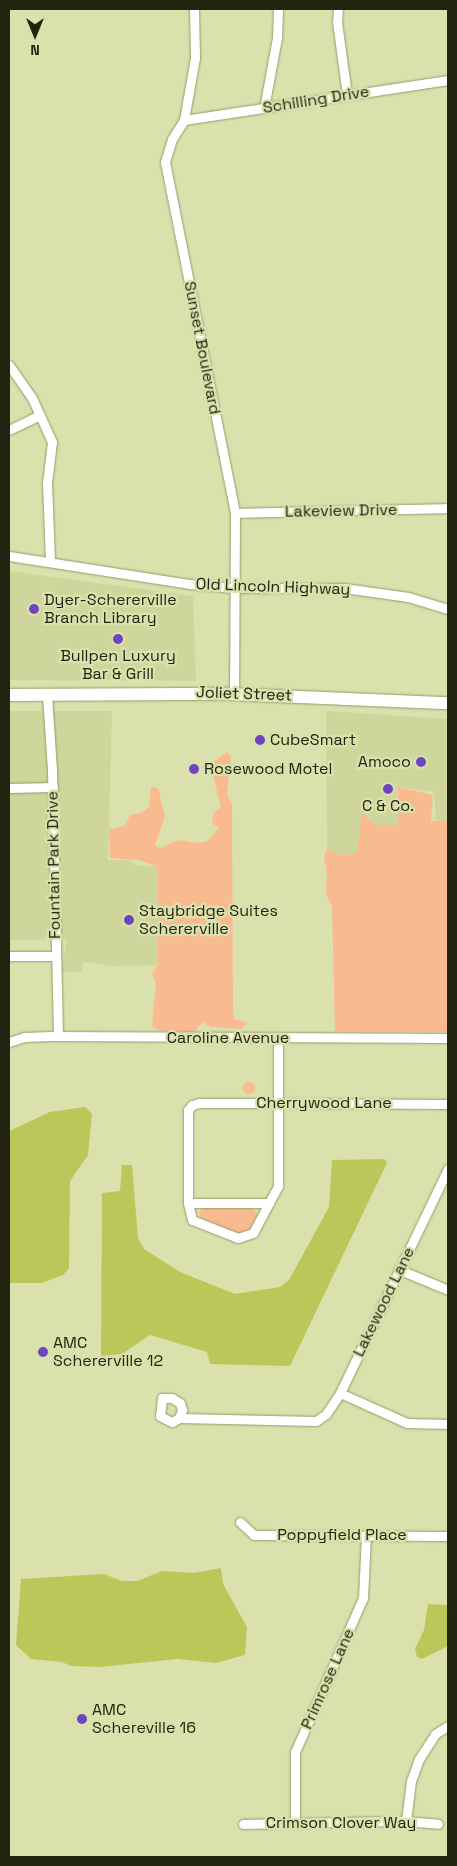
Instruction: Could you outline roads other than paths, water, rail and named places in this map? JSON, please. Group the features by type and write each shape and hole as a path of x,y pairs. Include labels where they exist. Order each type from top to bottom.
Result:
{"main road":[{"name":"Joliet Street","path":"9,695 234,694 448,703"}],"street":[{"name":"Sunset Boulevard","path":"194,9 195,58 184,120 172,139 165,162 234,513 234,694"},
{"path":"264,108 278,38 278,9"},
{"path":"338,9 347,95"},
{"name":"Schilling Drive","path":"184,120 448,80"},
{"path":"9,365 40,415 52,442 48,483 50,561"},
{"path":"9,430 40,415"},
{"name":"Lakeview Drive","path":"234,513 448,508"},
{"name":"Old Lincoln Highway","path":"9,556 189,584 234,588 344,588 408,597 448,608"},
{"name":"Fountain Park Drive","path":"47,694 53,787 58,1036"},
{"path":"9,788 53,787"},
{"path":"9,956 56,956"},
{"name":"Caroline Avenue","path":"9,1042 24,1037 58,1036 448,1038"},
{"path":"269,1203 188,1202 192,1220 238,1238 253,1233 269,1203 278,1186 278,1038"},
{"name":"Cherrywood Lane","path":"188,1202 188,1110 199,1103 448,1104"},
{"name":"Lakewood Lane","path":"179,1418 316,1421 326,1414 340,1393 448,1169"},
{"path":"400,1270 448,1290"},
{"path":"340,1393 407,1423 448,1424"},
{"name":"Poppyfield Place","path":"240,1522 254,1535 448,1536"},
{"name":"Primrose Lane","path":"295,1824 295,1752 363,1598 366,1535"},
{"path":"406,1821 411,1781 419,1759 435,1734 448,1726"},
{"name":"Crimson Clover Way","path":"243,1824 406,1821 438,1824"}],"place":[{"name":"Dyer-Schererville Branch Library","path":"34,609"},
{"name":"Bullpen Luxury Bar & Grill","path":"118,639"},
{"name":"CubeSmart","path":"260,740"},
{"name":"Amoco","path":"421,762"},
{"name":"Rosewood Motel","path":"194,769"},
{"name":"C & Co.","path":"388,789"},
{"name":"Staybridge Suites Schererville","path":"129,920"},
{"name":"AMC Schererville 12","path":"43,1352"},
{"name":"AMC Schereville 16","path":"82,1719"}]}
